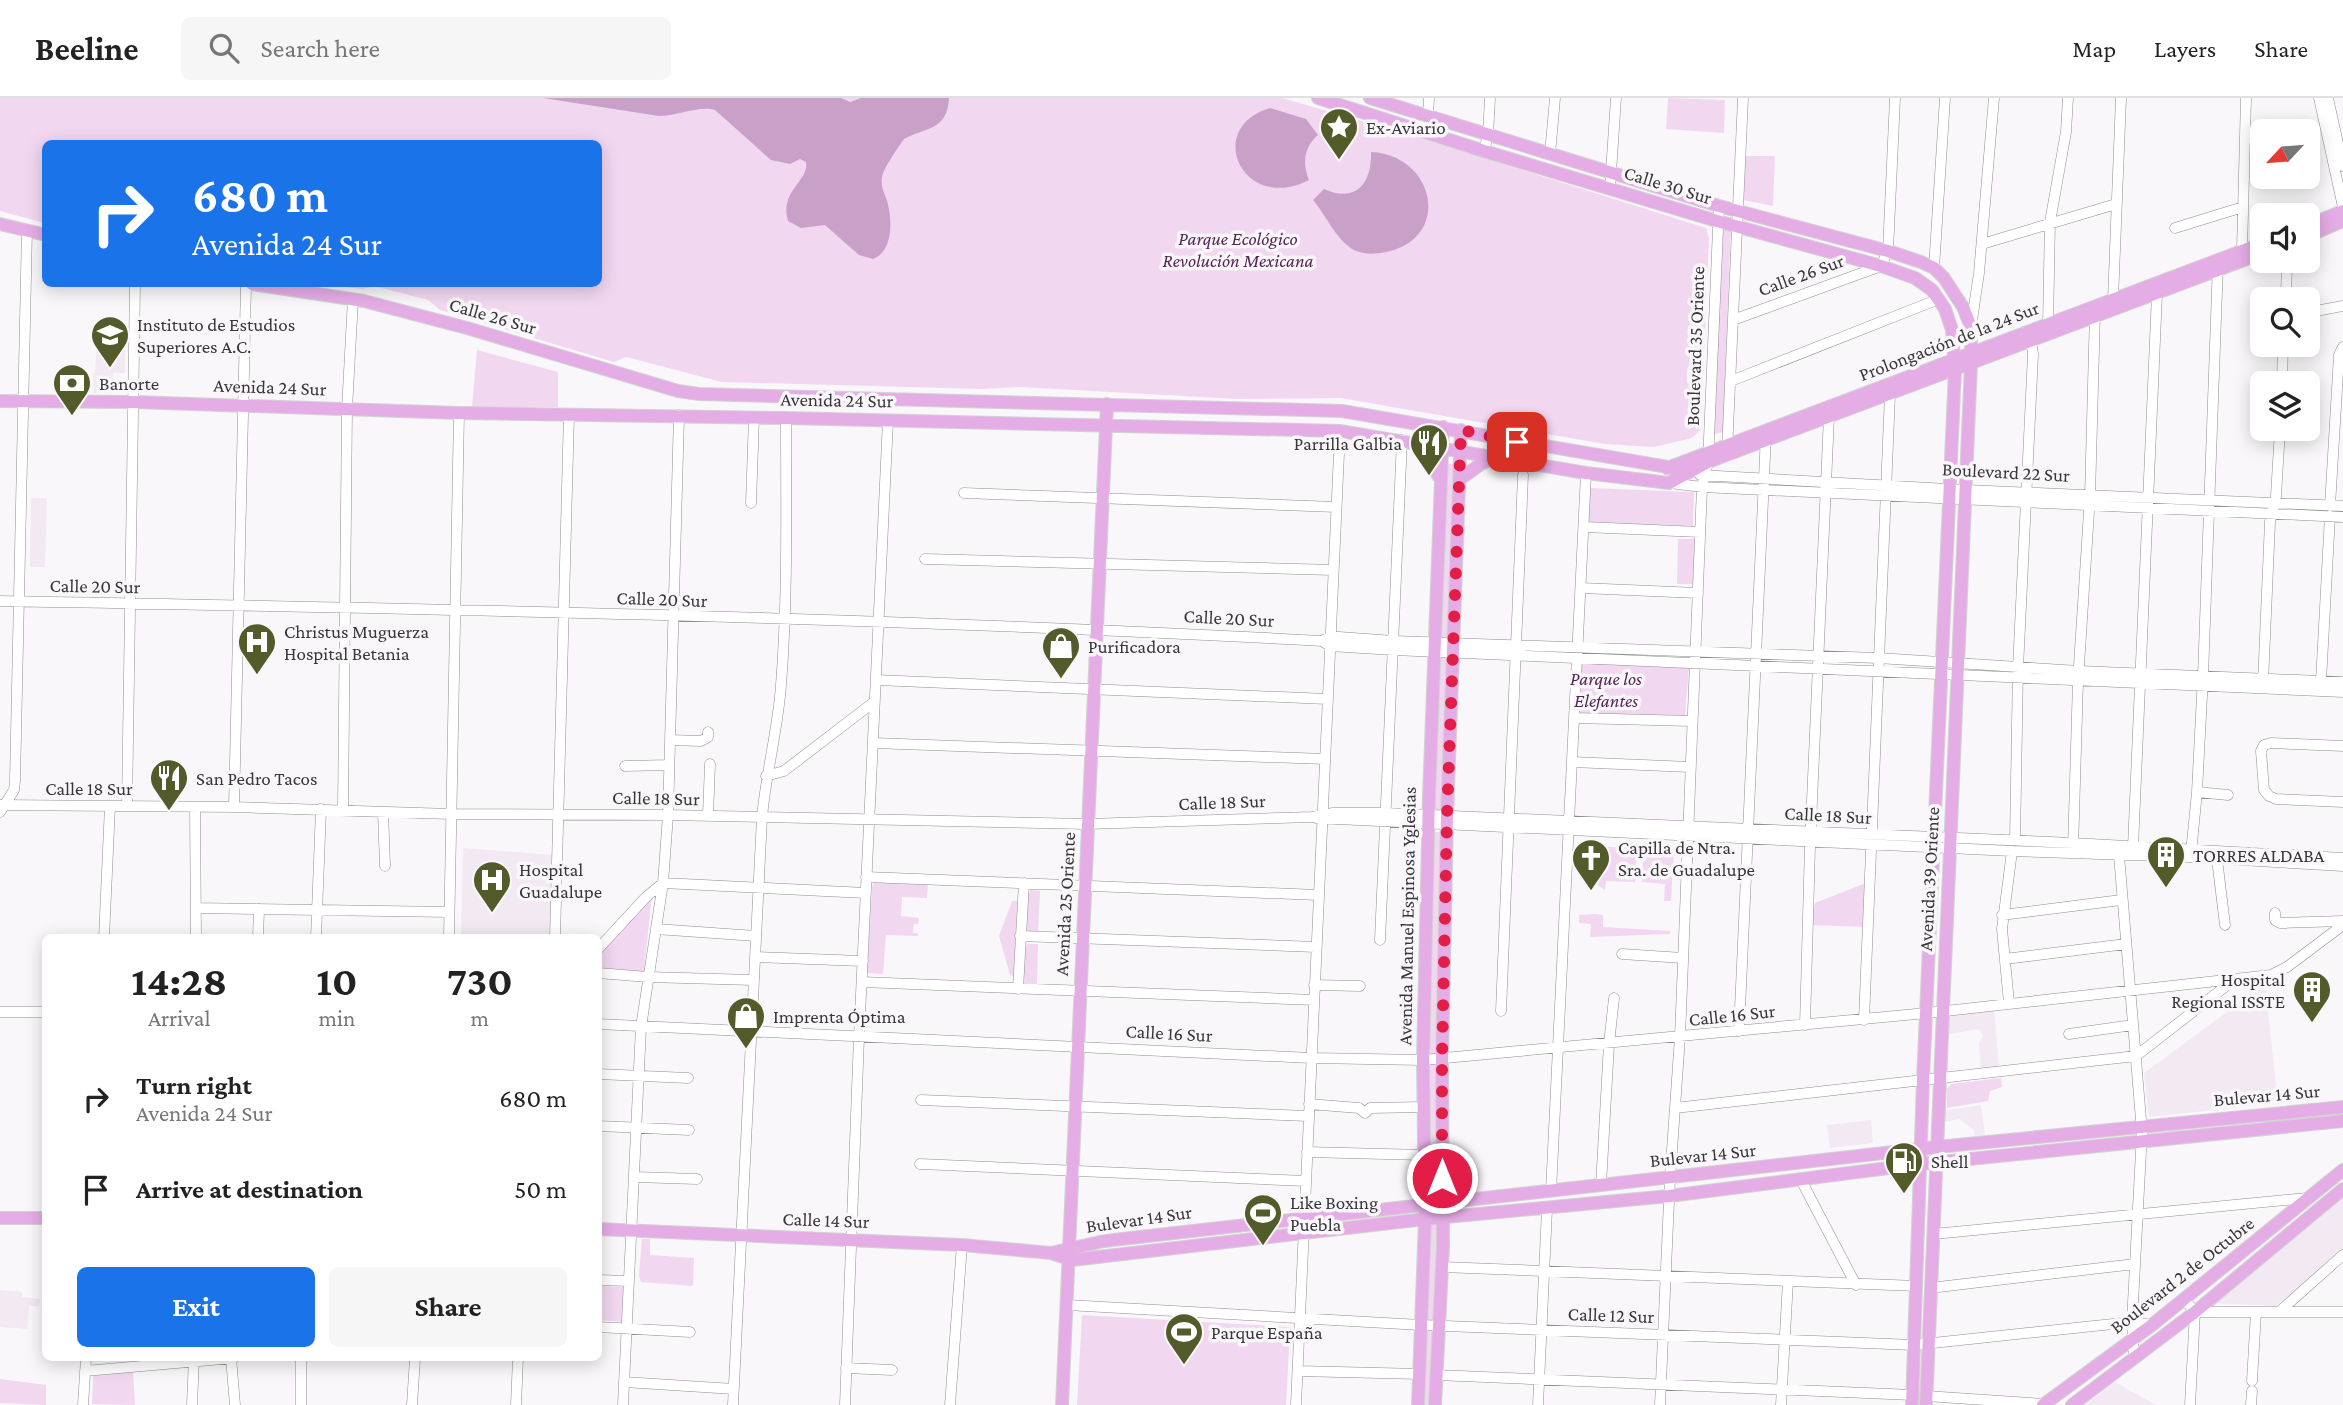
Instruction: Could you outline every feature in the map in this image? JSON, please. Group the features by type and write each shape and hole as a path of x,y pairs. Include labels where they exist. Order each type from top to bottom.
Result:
{"main road":[{"name":"Calle 30 Sur","path":"1318,98 1717,221 1881,266 1924,283 1939,299"},
{"name":"Calle 30 Sur","path":"1370,98 1719,206 1888,251 1934,268 1959,298 1971,327 1970,359"},
{"path":"2320,220 2343,209"},
{"path":"2320,231 2343,221"},
{"path":"0,224 42,234"},
{"name":"Prolongación de la 24 Sur","path":"1653,481 1668,467 1708,457 1955,365 2048,324 2157,294 2250,248"},
{"name":"Prolongación de la 24 Sur","path":"1970,359 2031,341 2113,300 2250,257"},
{"name":"Calle 26 Sur","path":"272,287 353,299 467,328 678,391"},
{"path":"1939,299 1952,330 1955,365"},
{"name":"Avenida 39 Oriente","path":"1912,1400 1914,1345 1934,1234 1970,359"},
{"name":"Prolongación de la 24 Sur","path":"1766,435 1890,394 1955,365"},
{"name":"Avenida 39 Oriente","path":"1926,1401 1928,1345 1920,1164 1955,365"},
{"name":"Avenida 24 Sur","path":"678,391 740,397 1342,411 1668,467"},
{"name":"Avenida 24 Sur","path":"0,401 1340,431 1586,473 1669,483"},
{"name":"Avenida 25 Oriente","path":"1062,1405 1107,404"},
{"name":"Avenida Manuel Espinosa Yglesias","path":"1419,1405 1425,1219 1423,1060 1428,820 1443,427"},
{"name":"Avenida Manuel Espinosa Yglesias","path":"1435,1405 1443,1217 1442,1060 1446,821 1461,430"},
{"path":"1416,443 1440,478"},
{"path":"1460,479 1495,457"},
{"name":"Prolongación de la 24 Sur","path":"1669,483 1708,457"},
{"name":"Boulevard 22 Sur","path":"1668,467 1684,473"},
{"name":"Bulevar 14 Sur","path":"1068,1254 1104,1241 1937,1147 2343,1107"},
{"name":"Bulevar 14 Sur","path":"1068,1254 1547,1209 1936,1162 2343,1121"},
{"name":"Boulevard 2 de Octubre","path":"2043,1405 2133,1340 2343,1170"},
{"name":"Boulevard 2 de Octubre","path":"2072,1405 2195,1312 2343,1189"},
{"path":"1531,1194 1533,1210"},
{"path":"0,1218 42,1218"},
{"name":"Calle 14 Sur","path":"602,1229 962,1245 1068,1254"}],"street":[{"path":"1428,115 1429,98"},
{"path":"1484,151 1488,135 1490,98"},
{"path":"1550,154 1555,98"},
{"path":"1610,187 1616,98"},
{"name":"Boulevard 35 Oriente","path":"1727,450 1743,98"},
{"path":"1881,266 1888,251 1895,98"},
{"path":"1934,268 1945,98"},
{"path":"1971,327 1982,244 1994,98"},
{"path":"2048,324 2050,222 2066,132 2068,98"},
{"path":"2113,300 2121,98"},
{"path":"2242,251 2246,98"},
{"path":"2319,98 2343,166"},
{"path":"2328,98 2339,154 2343,209"},
{"path":"2245,138 2250,138"},
{"path":"1982,244 2116,204"},
{"name":"Boulevard 35 Oriente","path":"1660,1405 1664,1276 1680,1037 1702,487 1708,457 1719,206"},
{"path":"2175,229 2243,207"},
{"path":"1,808 14,790 15,781 27,230"},
{"name":"Calle 26 Sur","path":"1733,320 1881,266"},
{"path":"2191,853 2203,681 2217,266"},
{"path":"127,806 128,604 135,287"},
{"path":"234,807 246,287"},
{"path":"2133,847 2157,294"},
{"path":"343,810 347,409 353,299"},
{"path":"1731,382 1939,299"},
{"path":"2321,310 2343,306"},
{"path":"2073,848 2095,311"},
{"path":"2009,1003 2002,915 2013,846 2033,354 2031,341"},
{"path":"2321,681 2339,355 2343,347"},
{"path":"1864,1020 1890,394"},
{"path":"449,934 459,412"},
{"path":"555,934 569,414"},
{"path":"623,1405 641,1027 663,883 668,815 679,415"},
{"path":"1805,1025 1810,836 1829,416"},
{"path":"751,503 754,417"},
{"path":"733,1405 762,817 780,694 785,620 786,418"},
{"path":"845,1405 888,420"},
{"path":"1296,1405 1318,895 1318,817 1325,759 1327,641 1340,431"},
{"path":"1739,1031 1766,435"},
{"path":"1380,940 1402,440"},
{"path":"2263,684 2279,441"},
{"path":"1551,1191 1586,473"},
{"name":"Boulevard 22 Sur","path":"1684,473 1763,484"},
{"path":"1500,1011 1523,475"},
{"name":"Boulevard 22 Sur","path":"1669,483 1702,487 1763,484 2148,503 2209,500 2330,511 2343,517"},
{"path":"964,493 1336,507"},
{"name":"Boulevard 22 Sur","path":"2148,503 2208,512 2274,508"},
{"name":"Boulevard 22 Sur","path":"2330,511 2343,506"},
{"path":"1584,527 1700,532"},
{"path":"925,559 1333,570"},
{"path":"1581,588 1698,593"},
{"name":"Calle 20 Sur","path":"0,601 878,621 1695,658 1878,659 1943,668"},
{"name":"Calle 20 Sur","path":"1756,660 1819,668 1878,671 1958,668 2263,684 2343,692"},
{"path":"876,680 1327,699"},
{"name":"Calle 20 Sur","path":"2263,684 2343,682"},
{"path":"766,776 784,771 874,702"},
{"path":"1574,718 1692,722"},
{"path":"670,740 701,741 708,737 708,732"},
{"path":"873,743 1325,759"},
{"path":"2343,746 2271,743 2264,745 2261,751 2264,790 2269,796 2276,799 2343,802"},
{"path":"1572,762 1690,767"},
{"path":"708,816 710,764"},
{"path":"625,766 669,765"},
{"path":"2197,792 2228,794"},
{"path":"104,934 110,806"},
{"path":"195,807 196,934"},
{"name":"Calle 18 Sur","path":"1,808 234,807 451,814 668,815 1088,824 1318,817 1385,818 2013,846 2133,847 2191,853 2343,858"},
{"path":"316,934 321,809"},
{"path":"383,812 385,866"},
{"name":"Calle 18 Sur","path":"2073,848 2119,855 2191,853 2217,859 2240,855 2343,866"},
{"path":"2119,855 2142,1126 2132,1322 2134,1359"},
{"path":"2217,859 2225,925"},
{"path":"866,877 1318,895"},
{"path":"602,945 646,897 663,883 866,893"},
{"path":"1018,989 1024,883"},
{"path":"2002,915 2121,900"},
{"path":"196,908 449,912"},
{"path":"258,934 259,909"},
{"path":"2275,912 2275,920 2280,923 2343,923"},
{"name":"Calle 16 Sur","path":"602,1024 1311,1058 1442,1060 1864,1020 2271,975 2280,972 2343,923"},
{"path":"656,929 755,936"},
{"path":"1020,936 1316,947"},
{"path":"2005,959 2126,944"},
{"path":"1622,954 1683,958"},
{"path":"755,957 863,961"},
{"path":"602,973 754,980"},
{"path":"1675,1108 2136,1056 2236,979"},
{"path":"862,982 1314,1000"},
{"path":"1314,985 1360,986"},
{"path":"1601,1185 1614,998"},
{"path":"0,1012 42,1012"},
{"path":"2069,1034 2133,1025"},
{"path":"602,1074 688,1078"},
{"path":"921,1101 1308,1116"},
{"path":"1309,1104 1365,1108 1424,1107"},
{"path":"602,1126 689,1130"},
{"path":"1307,1152 1424,1155"},
{"path":"920,1164 1306,1181"},
{"path":"635,1177 697,1179"},
{"path":"1801,1180 1856,1285"},
{"path":"1934,1234 2308,1198"},
{"path":"1538,1405 1547,1209"},
{"path":"950,1405 962,1245"},
{"path":"2280,1311 2338,1263 2343,1255"},
{"path":"1442,1267 1924,1287 2135,1264"},
{"path":"602,1280 629,1281"},
{"path":"1781,1405 1788,1281"},
{"path":"2184,1299 2195,1312 2190,1405"},
{"name":"Calle 12 Sur","path":"1067,1305 1421,1325 1914,1345 2132,1322 2152,1325"},
{"path":"2195,1312 2343,1312"},
{"path":"2251,1405 2256,1312"},
{"path":"602,1327 690,1332"},
{"path":"83,1405 86,1361"},
{"path":"85,1371 183,1361"},
{"path":"192,1405 193,1361"},
{"path":"233,1361 235,1405"},
{"path":"301,1405 302,1361"},
{"path":"412,1405 415,1361"},
{"path":"516,1405 518,1361"},
{"path":"846,1368 892,1370"},
{"path":"1298,1371 1420,1374"},
{"path":"1436,1375 1782,1389 1912,1400"},
{"path":"624,1382 734,1390"},
{"path":"1926,1401 2043,1405"}],"shaded area":[{"path":"543,98 841,98 850,102 861,98 949,98 940,122 904,139 885,169 882,185 889,211 890,235 884,250 873,259 859,255 825,225 801,228 788,221 788,202 804,175 806,162 800,159 790,164 771,160 715,110 703,109 659,116"},
{"path":"1270,108 1306,119 1318,135 1306,156 1305,167 1309,180 1286,187 1266,186 1250,177 1240,164 1235,149 1239,132 1250,118"},
{"path":"1371,152 1393,157 1410,167 1422,182 1428,198 1427,215 1421,231 1407,244 1386,252 1370,254 1358,252 1348,246 1313,200 1324,189 1345,194 1354,192 1369,173"},
{"name":"Instituto de Estudios Superiores A.C.","path":"125,340 125,373 113,373 112,393 94,393 93,373 97,341"},
{"path":"31,498 47,498 45,567 30,567"},
{"path":"463,848 552,855 550,934 461,934"},
{"path":"2265,984 2278,1103 2149,1117 2144,1073"},
{"path":"1994,1010 1999,1067 1981,1069 1981,1032 1978,1029 1946,1035 1946,1016"},
{"path":"1981,1105 1985,1135 1975,1136 1974,1130 1960,1119 1944,1122 1944,1111"},
{"path":"1871,1120 1873,1143 1830,1148 1827,1125"},
{"path":"2343,1194 2343,1250 2276,1306 2214,1303"},
{"path":"0,1290 22,1292 22,1297 40,1299 39,1306 29,1306 27,1329 0,1327"},
{"path":"2115,1382 2156,1405 2085,1405"}],"green space":[{"name":"Parque Ecológico Revolución Mexicana","path":"0,98 1282,98 1424,139 1706,228 1709,238 1704,350 1687,371 1687,383 1697,387 1701,396 1701,429 1692,438 1654,447 1605,444 1341,398 1236,399 1020,387 982,389 722,382 626,357 614,362 440,310 428,300 378,287 602,287 602,140 42,140 42,222 0,211"},
{"path":"1668,98 1725,100 1724,133 1666,129"},
{"path":"1744,156 1775,156 1773,206 1743,200"},
{"path":"1723,226 1731,226 1723,432 1711,435"},
{"path":"477,350 558,372 558,407 472,407"},
{"path":"1446,464 1458,464 1451,638 1439,637"},
{"path":"1589,488 1694,492 1693,526 1588,523"},
{"path":"1678,539 1696,539 1695,584 1677,584"},
{"path":"1438,653 1448,654 1443,815 1430,814"},
{"name":"Parque los Elefantes","path":"1580,663 1689,667 1685,716 1579,713"},
{"path":"1429,832 1443,832 1445,1200 1427,1202"},
{"path":"1584,846 1637,848 1635,882 1606,881 1605,890 1589,879 1582,881"},
{"path":"1643,848 1674,850 1671,901 1664,901 1665,884 1642,882"},
{"path":"886,880 928,883 927,898 902,897 901,916 919,918 918,924 914,924 913,933 918,933 918,936 886,935 883,974 867,973 872,887 875,882"},
{"path":"1866,883 1864,927 1810,925 1815,903"},
{"path":"1031,890 1040,891 1038,933 1029,932 1025,928 1025,897"},
{"path":"652,894 644,971 602,970 602,951"},
{"path":"1012,901 1017,901 1015,977 1010,975 999,936"},
{"path":"1579,915 1603,915 1603,927 1670,931 1670,934 1590,937 1591,924 1579,923"},
{"path":"1027,944 1038,944 1037,984 1021,984 1023,948"},
{"path":"2001,1078 2002,1087 1990,1091 1988,1101 1947,1108 1947,1089 1951,1084"},
{"path":"1428,1225 1441,1225 1437,1318 1431,1318 1436,1320 1432,1405 1421,1405"},
{"path":"642,1239 650,1239 650,1255 694,1258 693,1286 641,1282 639,1275"},
{"path":"602,1286 624,1287 623,1322 602,1320"},
{"name":"Parque España","path":"1082,1315 1290,1327 1286,1405 1077,1405"},
{"path":"133,1372 135,1405 92,1404 93,1376"},
{"path":"0,1379 46,1385 46,1405 0,1403"}],"place":[{"name":"Ex-Aviario","path":"1339,161"},
{"name":"Instituto de Estudios Superiores A.C.","path":"110,369"},
{"name":"Banorte","path":"72,417"},
{"name":"Parrilla Galbia","path":"1429,477"},
{"name":"Christus Muguerza Hospital Betania","path":"257,676"},
{"name":"Purificadora","path":"1061,680"},
{"name":"San Pedro Tacos","path":"169,812"},
{"name":"TORRES ALDABA","path":"2166,889"},
{"name":"Capilla de Ntra. Sra. de Guadalupe","path":"1591,892"},
{"name":"Hospital Guadalupe","path":"492,914"},
{"name":"Hospital Regional ISSTE","path":"2312,1024"},
{"name":"Imprenta Óptima","path":"746,1050"},
{"name":"Shell","path":"1904,1195"},
{"name":"Like Boxing Puebla","path":"1263,1247"},
{"name":"Parque España","path":"1184,1366"}],"route":[{"path":"1442,1178 1447,816 1461,430 1517,442"}]}
